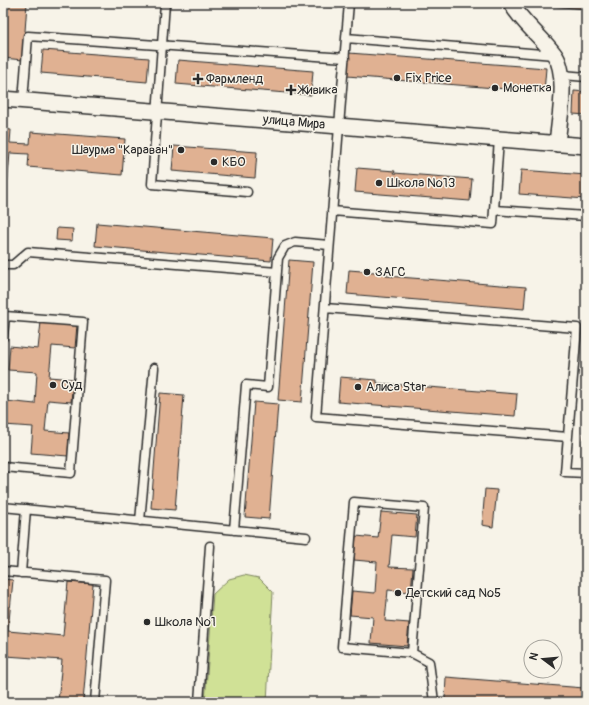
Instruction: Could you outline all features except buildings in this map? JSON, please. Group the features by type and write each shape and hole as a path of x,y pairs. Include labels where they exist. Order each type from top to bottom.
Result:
{"street":[{"path":"511,3 517,14 556,55 562,75 557,144"},
{"name":"улица Мира","path":"3,99 586,146"}],"lane":[{"path":"165,3 152,184 247,192"},
{"path":"349,3 316,417 568,437"},
{"path":"24,101 28,36 345,58"},
{"path":"346,38 556,55"},
{"path":"562,75 586,77"},
{"path":"332,211 493,224 499,139"},
{"path":"494,210 586,216"},
{"path":"234,530 246,385 268,387 278,258 286,246 295,242 329,245"},
{"path":"3,265 13,265 28,252 277,272"},
{"path":"325,308 577,328 565,472 586,473"},
{"path":"3,338 5,316 83,322 71,473 3,467"},
{"path":"140,521 154,368"},
{"path":"412,653 424,508 354,502 342,647 412,653 429,662 434,702"},
{"path":"3,507 306,537"},
{"path":"21,573 26,510"},
{"path":"199,702 210,546"},
{"path":"3,571 105,580 96,702"}],"green space":[{"path":"244,575 259,578 273,592 267,702 205,702 213,594 229,579"}],"place":[{"name":"Fix Price","path":"397,78"},
{"name":"Фармленд","path":"198,79"},
{"name":"Монетка","path":"495,88"},
{"name":"Живика","path":"291,90"},
{"name":"Шаурма \"Караван\"","path":"181,150"},
{"name":"КБО","path":"214,162"},
{"name":"Школа №13","path":"379,183"},
{"name":"ЗАГС","path":"367,272"},
{"name":"Суд","path":"53,385"},
{"name":"Алиса Star","path":"358,387"},
{"name":"Детский сад №5","path":"398,593"},
{"name":"Школа №1","path":"147,622"}]}
